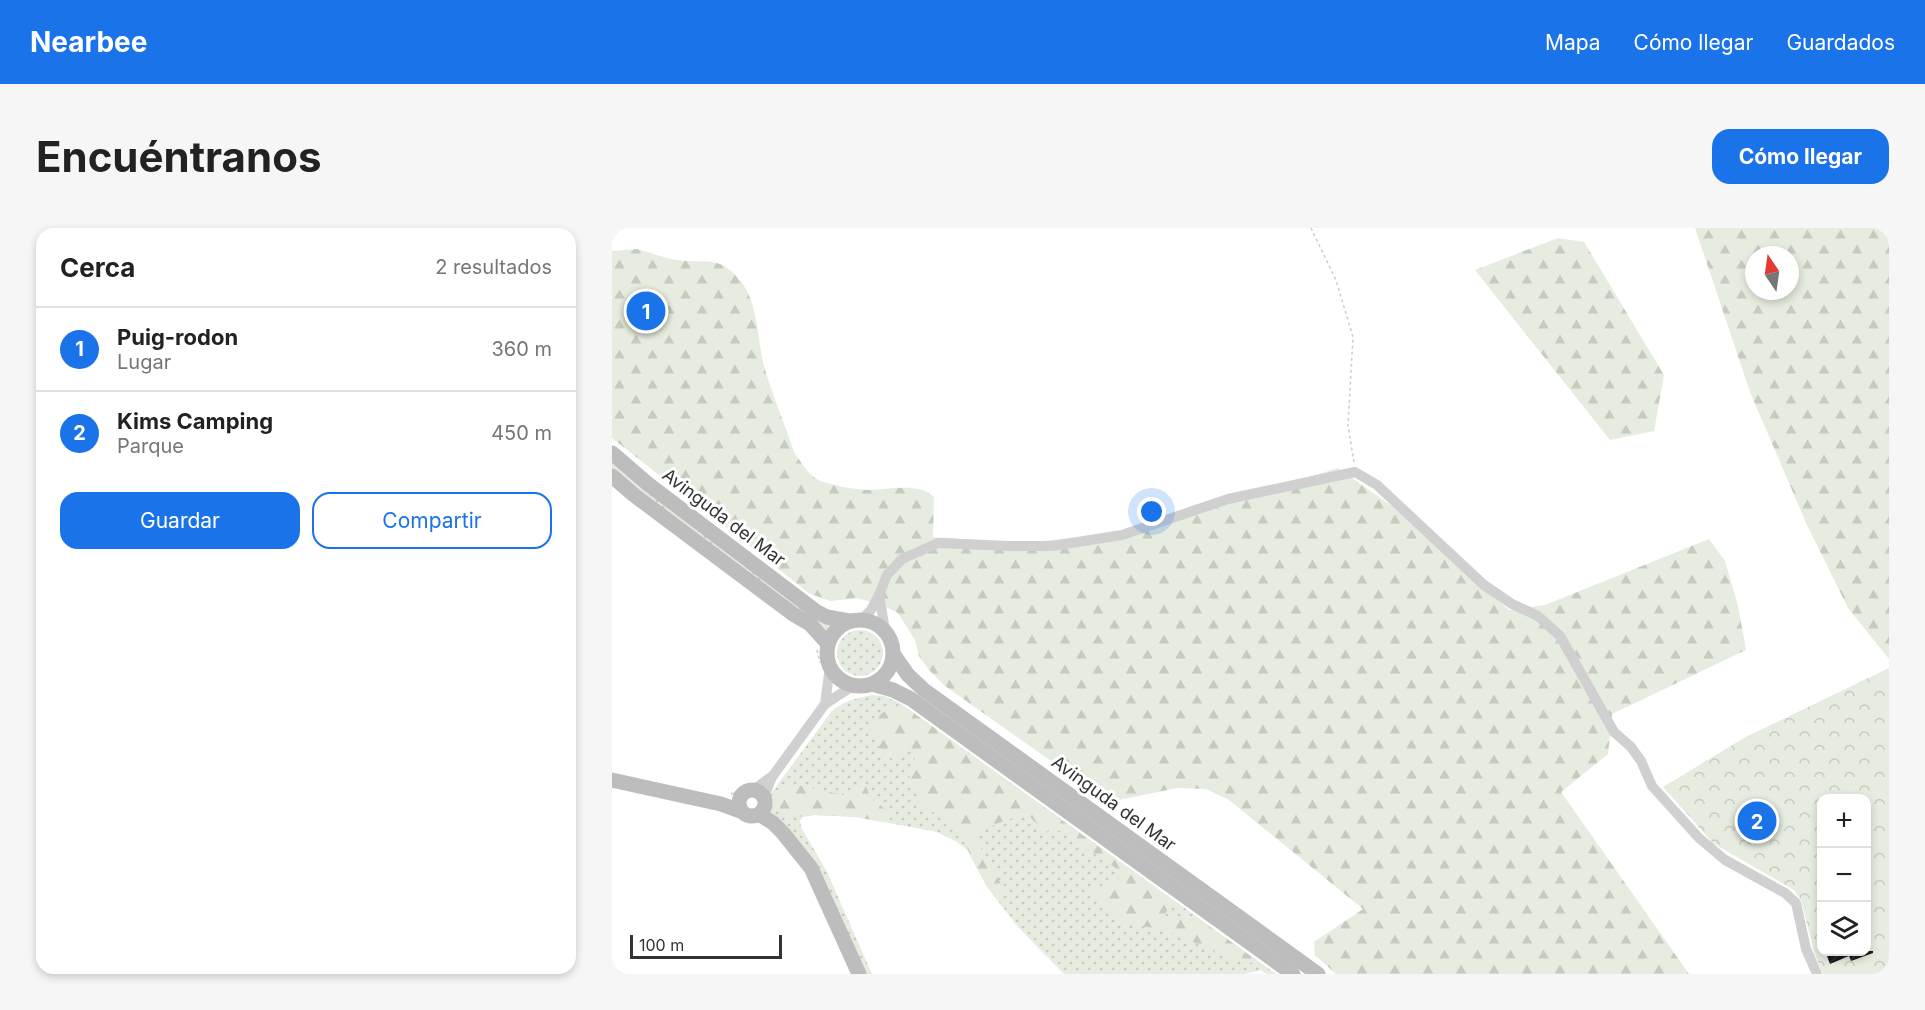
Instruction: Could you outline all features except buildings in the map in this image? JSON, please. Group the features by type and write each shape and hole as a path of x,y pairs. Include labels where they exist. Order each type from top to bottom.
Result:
{"main road":[{"name":"Avinguda del Mar","path":"612,453 648,484 817,612 827,617 856,620"},
{"name":"Avinguda del Mar","path":"612,476 634,495 810,624 828,644"},
{"path":"856,620 878,624 885,630 890,637 894,656 887,673 872,684 854,685 836,676 830,668 827,656 832,634 840,626 856,620"},
{"name":"Avinguda del Mar","path":"894,656 908,675 924,690 1318,974"},
{"name":"Avinguda del Mar","path":"872,684 893,690 911,699 1293,974"},
{"path":"612,780 722,804 747,816 759,814 764,806 757,792 748,790 741,795 738,802 740,811"},
{"path":"759,814 773,823 811,868 859,974"}],"street":[{"path":"856,620 871,610 887,575 902,559 938,543 1052,546 1122,535 1228,499 1355,472 1377,485 1484,585 1512,604 1538,616 1560,636 1614,732 1631,747 1641,761 1652,786 1699,838 1725,860 1785,893 1796,903 1806,949 1817,974"},
{"path":"879,595 885,630"},
{"path":"825,704 830,668"},
{"path":"757,792 772,777 825,704 854,685"}],"path":[{"path":"1311,228 1336,280 1353,337 1348,426 1355,472"},
{"path":"728,795 744,788 757,792"}],"green space":[{"path":"1695,228 1889,228 1889,659 1848,608 1807,525 1750,392"},
{"path":"1558,238 1584,242 1664,375 1654,431 1610,440 1475,270"},
{"path":"637,249 677,260 720,264 737,277 751,299 767,377 794,452 809,473 826,483 842,487 870,490 912,488 927,492 934,497 933,537 1021,543 1114,534 1338,468 1399,511 1465,573 1509,610 1545,605 1709,539 1725,561 1738,606 1746,650 1612,714 1608,754 1561,792 1689,974 1336,974 1315,955 1314,942 1363,909 1229,800 1206,789 1177,788 1109,802 945,686 919,656 915,640 898,613 857,598 831,601 810,594 612,438 612,251"},
{"path":"612,461 818,619 831,626 825,636 612,470"},
{"path":"860,630 876,637 883,653 876,669 860,676 844,669 837,653 844,637"},
{"path":"1889,668 1889,974 1823,974 1815,955 1801,900 1794,890 1713,843 1663,787 1744,738"},
{"path":"872,695 884,696 900,703 1276,974 1267,974 1261,970 1245,974 1064,974 1019,928 986,885 967,850 957,842 937,832 857,817 814,815 803,817 800,821 801,827 827,872 872,974 862,974 821,878 771,817 767,799 831,712 845,703"},
{"path":"897,707 908,709 1167,896 1171,903 1164,916 1165,919 1195,916 1256,960 1254,963 1242,962 1207,949 1184,937 1155,928 1123,924 1110,915 1104,903 1090,897 1090,892 1094,889 1118,879 1121,876 1120,871 1061,831 1045,832 1027,814 988,828 980,832 978,836 977,841 1001,884 1002,897 997,900 986,885 959,831 947,827 939,816 921,806 909,776 915,753 908,749 896,759 891,758 883,752 870,729 880,714"},
{"path":"788,783 843,795 852,788 866,786 870,797 889,815 881,822 857,817 814,815 787,818 777,807 776,795 781,785"}],"place":[{"name":"Puig-rodon","path":"646,311"},
{"name":"Kims Camping","path":"1757,821"}]}
